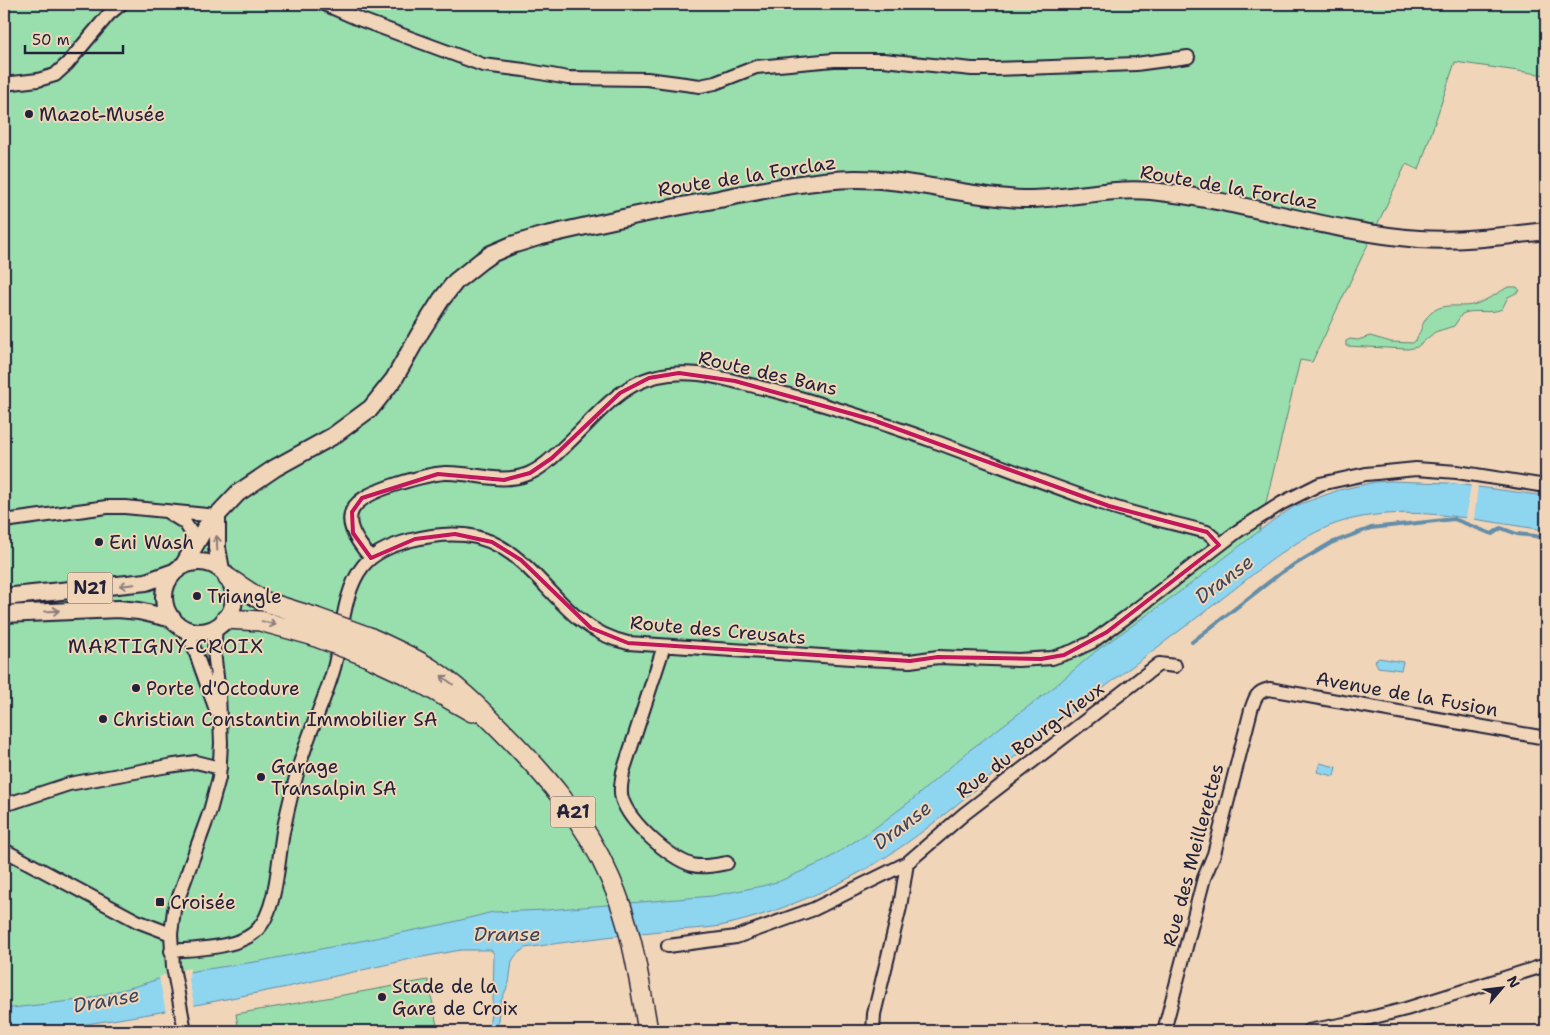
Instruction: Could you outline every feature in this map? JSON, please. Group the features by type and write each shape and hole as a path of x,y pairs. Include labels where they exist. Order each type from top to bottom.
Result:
{"highway":[{"name":"A21","path":"225,574 263,600 313,626 366,646 407,675 479,716 508,737 538,768 575,815 596,848 619,900 631,939 648,1031"},
{"name":"A21","path":"221,623 260,621 313,626"}],"main road":[{"name":"Route de la Forclaz","path":"178,569 204,528 232,499 256,479 333,436 371,408 394,379 440,300 456,281 491,254 538,237 772,188 834,180 858,179 916,184 1010,198 1041,198 1126,190 1169,193 1365,231 1419,239 1472,240 1546,231"},
{"path":"217,516 217,548 225,574 233,590 231,608 221,623"},
{"name":"N21","path":"4,597 146,582 195,562 205,562 225,574"},
{"path":"178,569 166,584 164,596 166,607 179,624"},
{"name":"N21","path":"4,614 118,609 153,614 201,631 221,623"}],"street":[{"path":"4,84 38,80 55,75 71,60 109,14 121,4"},
{"path":"324,4 356,18 487,67 524,70 568,78 647,80 695,86 715,84 756,68 824,60 883,60 994,69 1136,64 1188,57"},
{"name":"Route des Bans","path":"371,558 352,530 352,512 354,506 362,498 378,490 416,478 438,474 460,474 504,480 530,473 552,458 620,393 648,378 679,373 735,381 870,419 1109,506 1207,532 1220,545"},
{"name":"Route des Creusats","path":"171,951 213,946 241,940 257,931 267,915 273,897 279,854 294,784 335,664 349,596 356,576 363,566 371,558 393,546 415,539 455,534 478,538 503,548 521,560 578,619 600,633 628,643 866,659 910,660 938,657 1018,660 1052,658 1073,652 1107,632 1220,545 1268,511 1304,491 1327,482 1366,474 1416,469 1546,486"},
{"path":"4,521 107,507 140,508 217,516"},
{"path":"166,512 185,523 196,540"},
{"path":"185,1031 173,967 171,934 174,910 210,811 220,763 219,687 214,651 221,623"},
{"path":"179,624 196,653 220,722"},
{"path":"664,646 622,772 620,792 622,800 633,819 661,846 675,856 692,865 709,866 727,862"},
{"name":"Rue du Bourg-Vieux","path":"668,946 736,937 814,909 907,863 964,814 1159,664 1175,666"},
{"name":"Avenue de la Fusion","path":"1261,691 1268,689 1329,699 1546,738"},
{"name":"Rue des Meillerettes","path":"1164,1031 1204,878 1214,854 1251,710 1256,695 1261,691"},
{"path":"4,804 69,784 196,762 220,763"},
{"path":"4,850 137,921 171,934"},
{"path":"873,1031 874,1014 900,907 907,863"},
{"path":"1308,1031 1406,1009 1546,965"}],"highlighted area":[{"path":"679,373 735,381 870,419 1109,506 1207,532 1219,545 1107,632 1064,655 1041,659 938,657 910,661 628,643 591,628 521,560 492,542 455,534 415,539 371,558 353,533 352,512 362,498 438,474 504,480 530,473 552,458 620,393 649,378"}],"green space":[{"path":"4,4 1546,4 1546,75 1455,62 1419,170 1406,164 1312,362 1300,360 1253,557 861,854 786,888 410,942 4,1022"},
{"path":"1508,287 1517,287 1520,291 1508,297 1502,309 1462,314 1454,326 1435,332 1417,347 1408,349 1346,346 1346,341 1350,339 1358,340 1370,336 1391,342 1413,343 1427,317 1436,309 1447,306 1476,304"},
{"name":"Stade de la Gare de Croix","path":"428,980 438,1031 239,1031 236,1014"}],"water":[{"name":"Dranse","path":"1375,482 1448,483 1546,496 1546,530 1452,516 1405,513 1357,518 1337,523 1318,531 1265,565 1041,736 898,849 855,875 789,905 755,917 720,926 620,935 525,948 512,961 509,983 501,1001 496,1031 488,1031 493,1002 494,954 491,950 461,950 155,1013 43,1031 4,1031 4,1009 87,999 174,974 261,961 445,924 493,912 547,910 712,896 780,881 825,861 872,830 912,800 971,749 1053,688 1096,651 1192,583 1272,521 1295,506 1339,490"},
{"path":"1379,658 1403,662 1401,670 1378,667 1375,661"},
{"path":"1320,763 1336,767 1334,776 1317,772"}],"pier":[{"path":"1471,484 1478,484 1474,520 1466,519"},
{"path":"190,968 189,980 195,1008 166,1013 159,977 174,971"}],"waterway":[{"path":"1192,642 1282,572 1331,543 1371,528 1454,519 1492,534 1501,528 1517,534 1546,539"}],"place":[{"name":"Mazot-Musée","path":"29,114"},
{"name":"Eni Wash","path":"99,542"},
{"name":"Triangle","path":"197,596"},
{"name":"Porte d'Octodure","path":"136,688"},
{"name":"Christian Constantin Immobilier SA","path":"103,719"},
{"name":"Garage Transalpin SA","path":"261,777"},
{"name":"Croisée","path":"160,902"},
{"name":"Stade de la Gare de Croix","path":"382,997"}],"district":[{"name":"MARTIGNY-CROIX","path":"166,646"}]}
